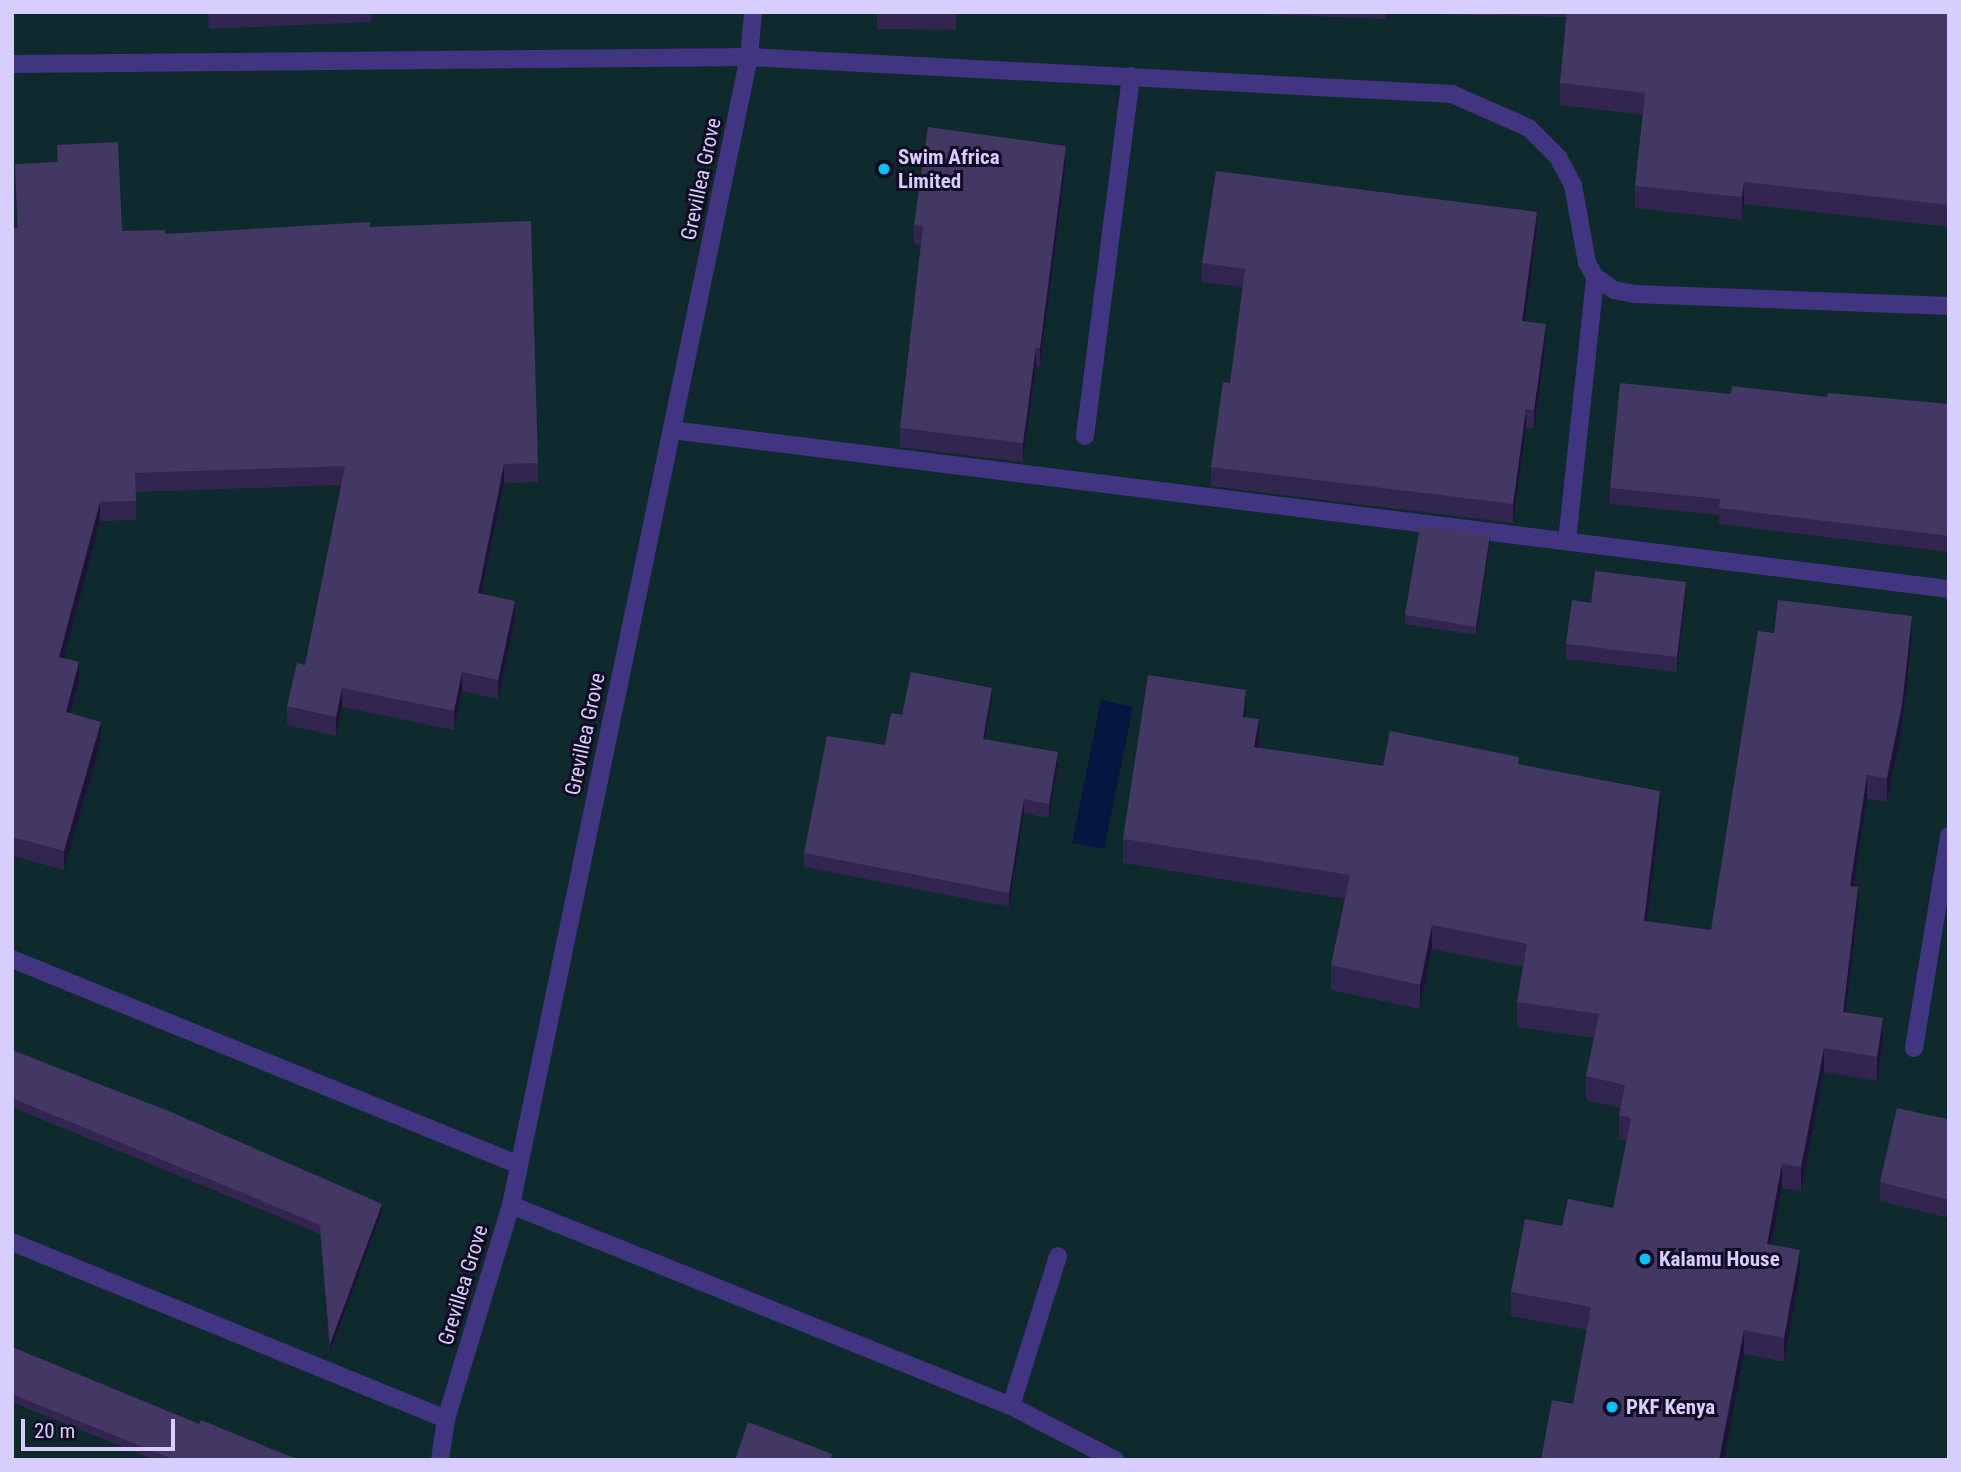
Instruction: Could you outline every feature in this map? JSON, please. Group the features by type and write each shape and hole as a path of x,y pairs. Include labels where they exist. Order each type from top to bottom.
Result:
{"street":[{"name":"Grevillea Grove","path":"440,1460 446,1419 511,1205 749,57 753,12"},
{"path":"12,64 749,57 1424,91 1486,106 1529,128 1558,156 1573,185 1587,263 1595,277 1614,290 1634,294 1949,306"},
{"path":"1085,436 1131,76"},
{"path":"1567,541 1595,277"},
{"path":"672,430 1949,589"},
{"path":"1914,1048 1949,836"},
{"path":"12,959 519,1165"},
{"path":"511,1205 1011,1406 1115,1460"},
{"path":"12,1242 446,1419"},
{"path":"1011,1406 1058,1256"}],"green space":[{"path":"12,12 1949,12 1949,1460 12,1460"}],"water":[{"path":"1101,700 1133,707 1104,849 1072,843"}],"building":[{"path":"1567,12 1949,12 1949,205 1744,182 1742,197 1635,186 1645,93 1560,83"},
{"path":"928,127 1066,146 1040,348 1036,348 1023,443 900,428 923,226 914,225"},
{"path":"118,142 122,231 165,230 165,234 370,222 370,227 531,221 538,463 504,464 478,593 515,601 498,680 462,672 454,711 342,688 336,717 287,706 297,663 305,665 345,466 135,473 136,501 100,502 59,657 79,662 66,712 101,722 64,851 12,837 12,228 18,228 15,164 58,162 57,145"},
{"path":"1216,171 1537,212 1522,321 1546,324 1534,410 1526,409 1513,504 1211,467 1223,382 1230,383 1245,269 1202,263"},
{"path":"1620,383 1731,394 1732,386 1827,397 1828,393 1949,404 1949,536 1719,508 1720,499 1610,488"},
{"path":"1420,526 1490,535 1476,627 1405,615"},
{"path":"1595,571 1686,582 1677,657 1566,644 1572,600 1591,603"},
{"path":"1778,600 1912,616 1902,705 1887,778 1867,775 1850,886 1858,887 1843,1012 1883,1018 1877,1057 1824,1048 1801,1167 1782,1164 1767,1244 1800,1250 1784,1338 1744,1330 1719,1460 1541,1460 1552,1400 1573,1404 1591,1307 1511,1292 1525,1219 1562,1226 1568,1199 1613,1208 1631,1118 1619,1115 1625,1085 1586,1076 1599,1014 1517,1002 1527,944 1432,925 1420,985 1331,965 1350,875 1123,839 1148,675 1246,690 1243,717 1259,719 1254,747 1383,766 1390,731 1519,757 1518,764 1660,791 1644,921 1711,930 1758,631 1774,633"},
{"path":"911,672 992,688 983,739 1058,752 1049,804 1024,799 1009,893 804,853 827,736 885,745 891,713 902,715"},
{"path":"12,1050 171,1112 382,1204 330,1344 320,1225 12,1098"},
{"path":"1897,1108 1947,1119 1949,1110 1949,1200 1880,1182"},
{"path":"12,1347 199,1424 201,1420 299,1460 175,1460 12,1394"},
{"path":"748,1422 832,1454 830,1460 735,1460"}],"place":[{"name":"Swim Africa Limited","path":"884,169"},
{"name":"Kalamu House","path":"1645,1259"},
{"name":"PKF Kenya","path":"1612,1407"}]}
